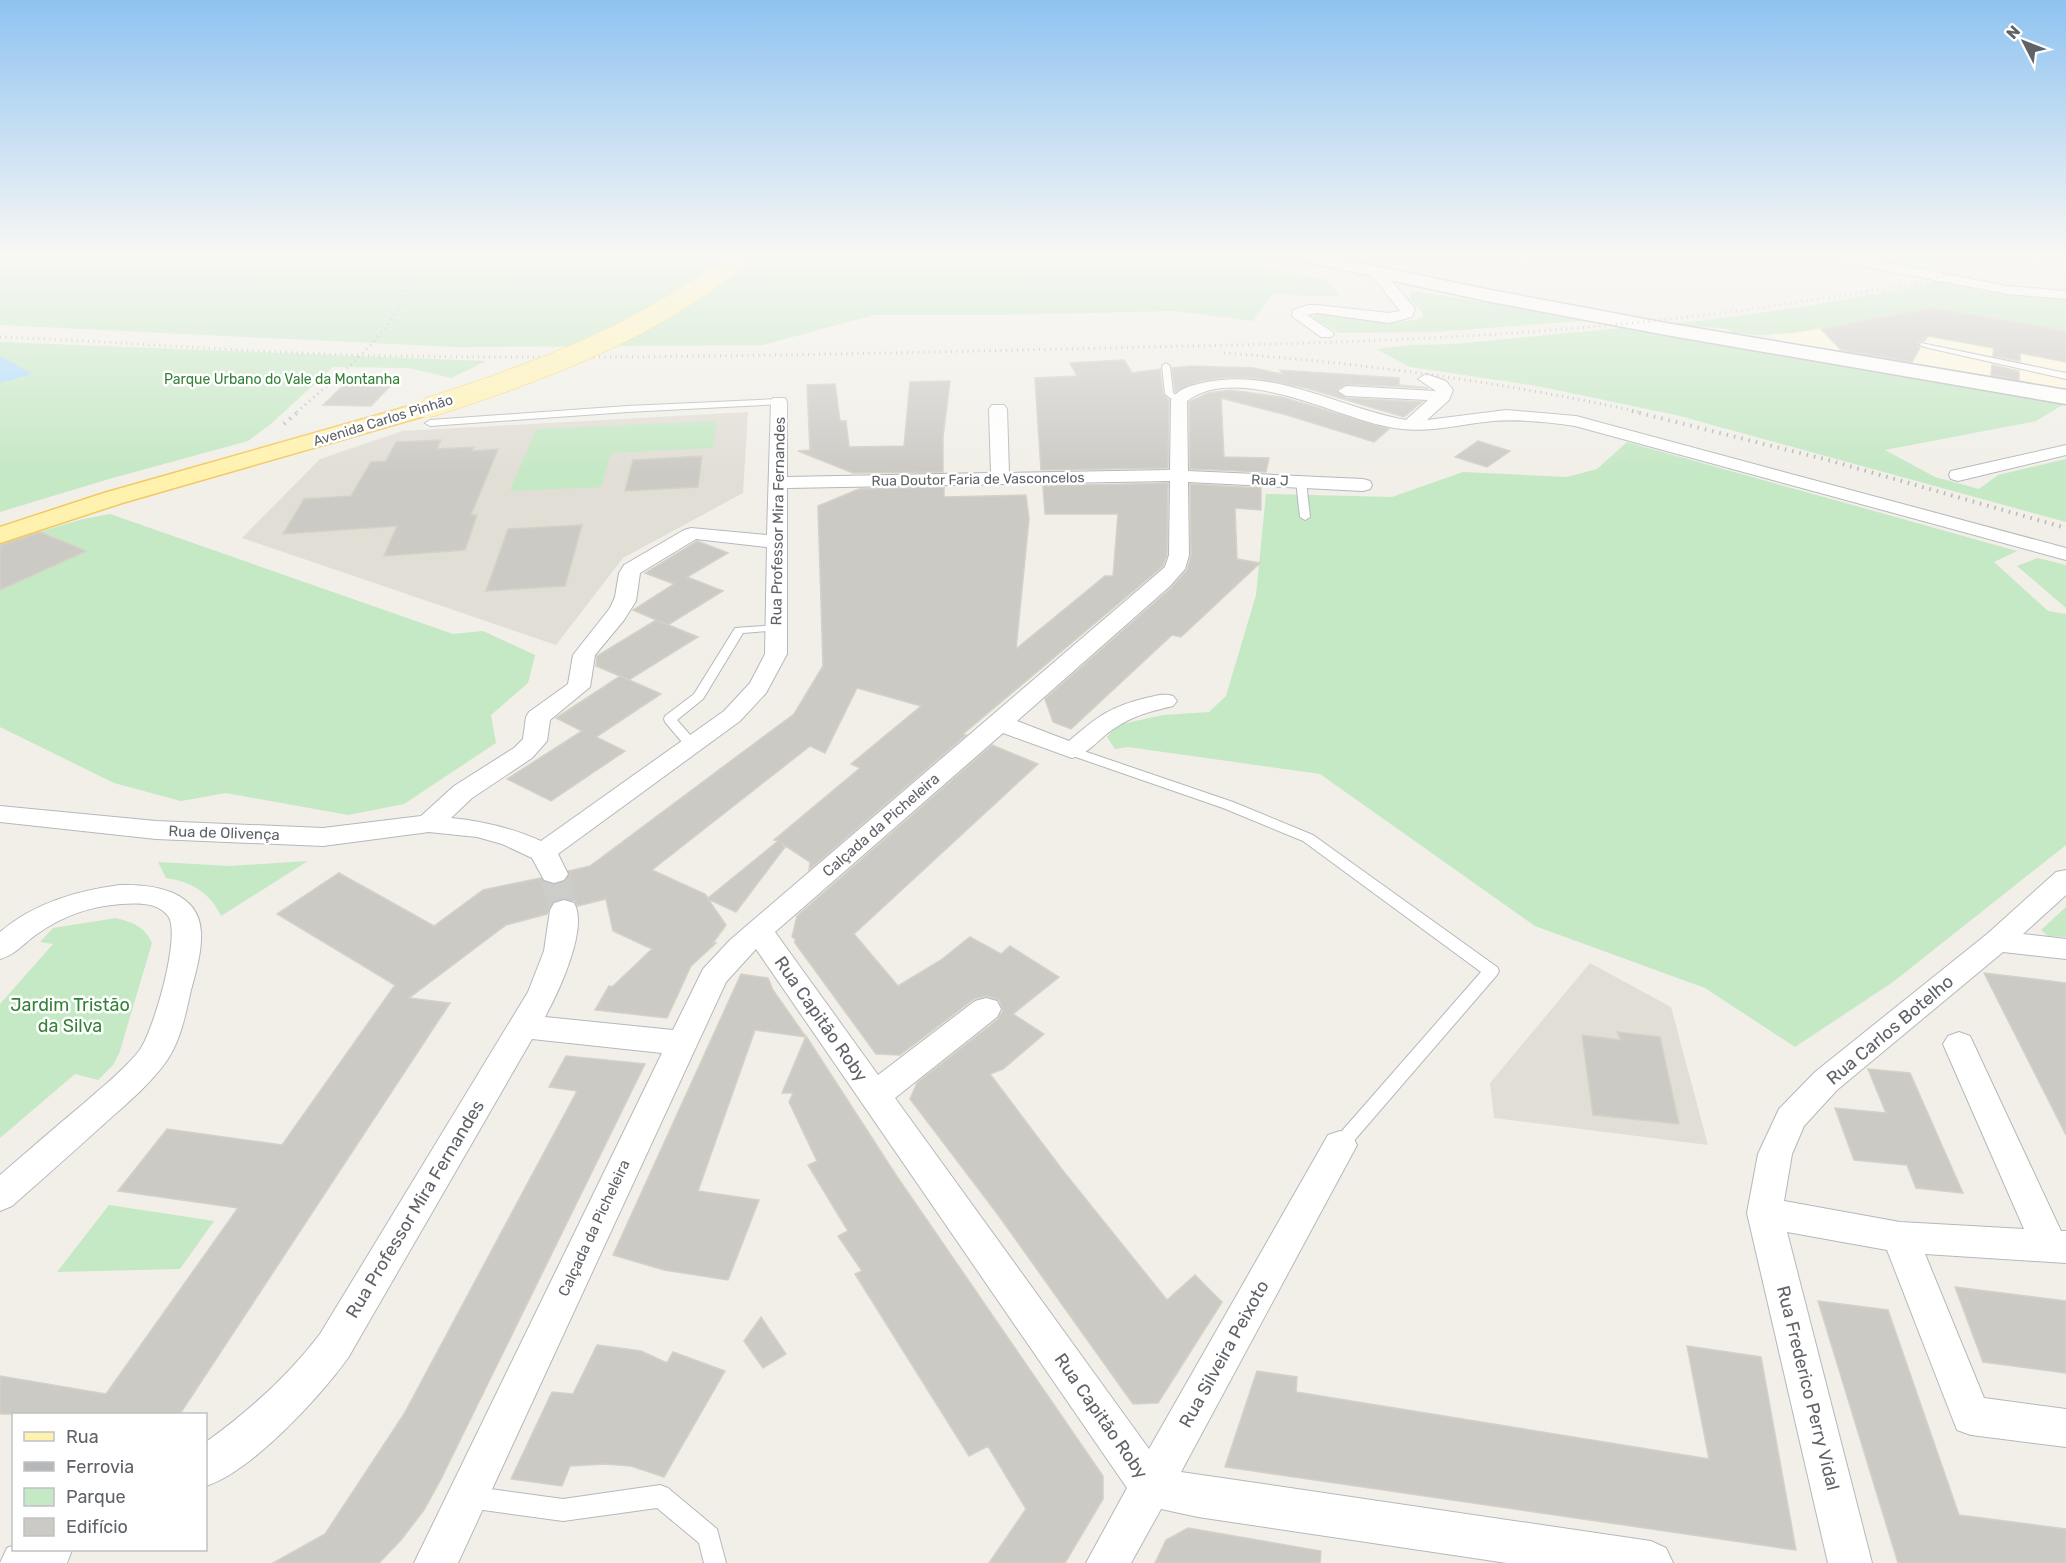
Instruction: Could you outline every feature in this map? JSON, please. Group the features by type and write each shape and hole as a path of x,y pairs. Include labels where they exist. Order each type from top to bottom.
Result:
{"main road":[{"name":"Avenida Carlos Pinhão","path":"0,522 194,463 424,411 514,368 610,328"},
{"name":"Avenida Carlos Pinhão","path":"0,535 113,498 424,411 527,373 632,328"},
{"path":"1664,328 1764,347 2066,396"}],"street":[{"path":"1317,328 1326,334"},
{"path":"1410,426 1443,396 1443,387 1426,379"},
{"path":"1179,400 1183,394 1210,385 1253,382 1380,421 1410,426 1441,425 1500,415 1537,416 1576,421 2066,554"},
{"path":"1346,391 1443,396"},
{"name":"Calçada da Picheleira","path":"435,1563 714,977 730,957 759,931 1170,575 1178,562 1179,555 1179,400"},
{"name":"Rua Professor Mira Fernandes","path":"548,863 692,745 732,716 753,697 766,679 776,654 779,402"},
{"path":"998,409 1000,478"},
{"path":"1958,475 2066,450"},
{"name":"Rua Doutor Faria de Vasconcelos","path":"778,483 1178,477"},
{"name":"Rua J","path":"1178,477 1363,485"},
{"path":"429,824 463,792 523,753 535,741 538,717 578,687 581,663 585,653 622,608 628,591 627,576 630,569 690,534 778,542"},
{"path":"1000,723 1072,751 1104,724 1127,710 1165,701"},
{"name":"Rua de Olivença","path":"6,817 156,830 322,837 429,824 478,829 511,838 548,863"},
{"name":"Rua Carlos Botelho","path":"1765,1213 1775,1154 1791,1118 1826,1081 1997,942 2066,879"},
{"path":"0,949 13,936 57,909 120,895 140,895 167,901 182,916 187,934 162,1042 151,1059 133,1079 0,1196"},
{"name":"Rua Professor Mira Fernandes","path":"207,1465 254,1432 286,1404 315,1373 334,1347 543,993 559,951 564,910"},
{"name":"Rua Capitão Roby","path":"759,931 1150,1486 1198,1496 1651,1563"},
{"path":"1997,942 2066,949"},
{"path":"875,1095 986,1010"},
{"path":"523,1026 681,1043"},
{"path":"1765,1213 1900,1237 2058,1246 1959,1044"},
{"name":"Rua Silveira Peixoto","path":"1108,1563 1340,1145"},
{"name":"Rua Frederico Perry Vidal","path":"1765,1213 1850,1563"},
{"path":"1900,1237 1971,1416 2066,1428"},
{"path":"22,1563 49,1551"}],"lane":[{"path":"1924,345 2066,376"},
{"path":"1166,366 1169,394 1179,400"},
{"name":"Rua Professor Mira Fernandes","path":"424,411 627,409 779,402"},
{"path":"1301,481 1305,517"},
{"path":"692,745 670,720 699,696 739,630 776,628"},
{"path":"1072,751 1228,805 1308,838 1491,971 1340,1145"},
{"path":"467,1497 563,1510 660,1496 709,1537 715,1563"}],"shaded area":[{"path":"2054,328 2066,330 2066,393 1779,347 1774,334 1821,329"},
{"path":"748,412 743,493 623,558 556,645 242,538 320,459 402,431"},
{"path":"1590,963 1671,1007 1708,1145 1494,1118 1490,1083"}],"green space":[{"path":"61,328 826,328 763,345 454,347"},
{"path":"1330,328 1489,328 1435,332 1339,333"},
{"path":"1635,328 2066,403 2036,421 1885,450 1935,477 1979,489 1998,475 2066,459 2066,522 1676,415 1537,386 1410,367 1376,349"},
{"path":"1716,328 1821,328 1761,335 1733,333 1728,329"},
{"name":"Parque Urbano do Vale da Montanha","path":"0,342 486,361 451,378 409,368 333,367 272,423 248,441 0,512"},
{"path":"717,421 713,448 611,453 601,487 510,491 536,429"},
{"path":"1627,442 2017,551 1994,562 2048,611 2066,614 2066,845 1893,982 1795,1047 1705,988 1535,926 1320,774 1128,747 1115,749 1107,737 1117,725 1163,715 1209,712 1226,696 1256,595 1266,494 1392,497 1463,472 1567,477 1597,469"},
{"path":"110,514 453,634 483,631 535,655 528,683 491,715 496,743 404,804 348,815 226,793 181,801 114,783 0,727 0,559 22,549 5,542 83,519"},
{"path":"2038,558 2066,565 2066,608 2017,566"},
{"path":"308,861 221,916 212,901 199,889 166,878 158,862 230,866"},
{"path":"2066,907 2066,937 2048,936 2041,930"},
{"name":"Jardim Tristão da Silva","path":"116,918 138,926 152,943 119,1054 113,1065 98,1080 75,1074 0,1138 0,1004 53,944 40,942 53,928"},
{"path":"109,1205 214,1221 180,1269 57,1272"}],"water":[{"path":"0,357 2,357 32,374 0,383"}],"building":[{"path":"2048,328 2066,331 2066,362 2020,353 2020,361 1993,356 1994,348 1928,336 1924,341 1919,342 1920,348 1912,362 1841,350 1821,329"},
{"path":"1124,360 1132,373 1160,369 1163,394 1169,400 1168,468 1041,470 1035,378 1077,376 1070,363"},
{"path":"1992,365 2019,371 2019,380 1991,375"},
{"path":"1191,366 1253,368 1283,374 1280,370 1399,378 1399,385 1428,388 1346,384 1336,390 1346,398 1422,402 1404,417 1306,388 1255,378 1229,377 1201,381 1175,392 1172,368"},
{"path":"351,378 397,379 371,406 323,405"},
{"path":"950,381 943,437 943,472 853,473 798,451 810,450 807,385 835,384 840,421 846,421 849,447 904,446 910,382"},
{"path":"1230,390 1282,397 1389,429 1374,442 1287,415 1221,398 1224,457 1269,458 1266,472 1190,469 1189,402 1208,393"},
{"path":"441,440 437,449 474,447 472,451 498,449 471,515 477,515 465,550 384,556 397,526 283,534 304,499 351,496 371,462 386,461 396,442"},
{"path":"1478,441 1510,451 1487,467 1455,457"},
{"path":"702,456 698,487 625,491 633,460"},
{"path":"1168,483 1167,555 1163,566 963,734 966,735 809,870 810,862 781,843 785,847 736,912 708,899 726,925 713,943 716,943 691,966 667,1018 595,1010 609,986 612,987 652,949 613,931 606,899 577,906 575,901 565,898 553,901 547,914 506,925 409,998 450,1003 181,1413 0,1414 0,1376 106,1394 238,1208 118,1191 167,1129 282,1145 395,985 277,914 339,873 434,926 483,890 540,878 543,882 553,885 565,882 570,875 569,871 590,866 794,714 823,666 818,506 859,489 944,487 944,497 1026,495 1029,519 1016,649 1105,576 1113,576 1118,514 1045,514 1043,486","holes":["857,688 921,706 851,764 860,768 774,840 778,841 708,898 705,894 652,870 810,746 825,753"]},
{"path":"1190,484 1261,488 1261,510 1235,508 1237,559 1260,563 1181,637 1172,635 1071,729 1053,722 1045,699 1171,588 1187,570 1191,555"},
{"path":"582,525 565,586 486,591 508,529"},
{"path":"40,532 86,551 0,590 0,545"},
{"path":"697,541 728,553 687,577 723,591 668,625 633,610 674,584 645,573"},
{"path":"656,620 698,637 629,680 596,666 597,656"},
{"path":"620,676 661,694 596,737 625,751 551,801 507,779 582,731 556,718"},
{"path":"992,745 1038,764 854,934 898,986 941,960 970,937 1001,954 1010,946 1059,977 1013,1014 1044,1034 1003,1069 990,1074 1064,1172 1167,1300 1195,1275 1222,1302 1158,1403 1133,1404 996,1212 910,1099 917,1083 998,1019 1003,1010 999,1000 987,996 974,999 900,1055 876,1054 792,937 797,916"},
{"path":"1984,973 2066,983 2066,1135"},
{"path":"741,974 768,978 773,990 806,1037 755,1030 698,1191 759,1200 728,1280 664,1270 613,1255"},
{"path":"1617,1032 1660,1037 1679,1124 1593,1115 1582,1035 1621,1040"},
{"path":"806,1036 896,1175 1103,1476 1103,1499 1065,1563 989,1563 1026,1509 988,1446 969,1456 855,1274 862,1271 838,1236 848,1231 808,1165 817,1161 789,1102 793,1093 782,1093"},
{"path":"566,1056 645,1064 424,1510 401,1540 379,1563 273,1563 325,1534 404,1414 577,1091 549,1087"},
{"path":"1868,1069 1910,1073 1963,1193 1916,1188 1907,1165 1854,1160 1835,1108 1886,1113"},
{"path":"1955,1287 2066,1301 2066,1373 1983,1362"},
{"path":"1818,1301 1888,1310 1959,1515 2066,1529 2066,1563 1898,1563"},
{"path":"761,1317 786,1354 763,1368 744,1341"},
{"path":"597,1345 641,1351 667,1363 673,1352 725,1371 664,1477 631,1466 605,1464 570,1466 562,1486 511,1479 552,1392 573,1394"},
{"path":"1687,1346 1761,1357 1796,1550 1225,1467 1257,1371 1297,1377 1296,1392 1709,1459"},
{"path":"1188,1528 1321,1551 1320,1563 1155,1563 1166,1540"}],"tunnel":[{"path":"554,874 564,910"}],"railway":[{"path":"361,355 385,328"},
{"path":"361,355 496,357 795,355 1337,342 1580,328"},
{"path":"0,337 361,355"},
{"path":"1224,353 1329,362 1433,375 1588,401 1639,412"},
{"path":"297,412 361,355"},
{"path":"284,424 299,411"},
{"path":"1632,411 1828,460 2066,528"}]}
